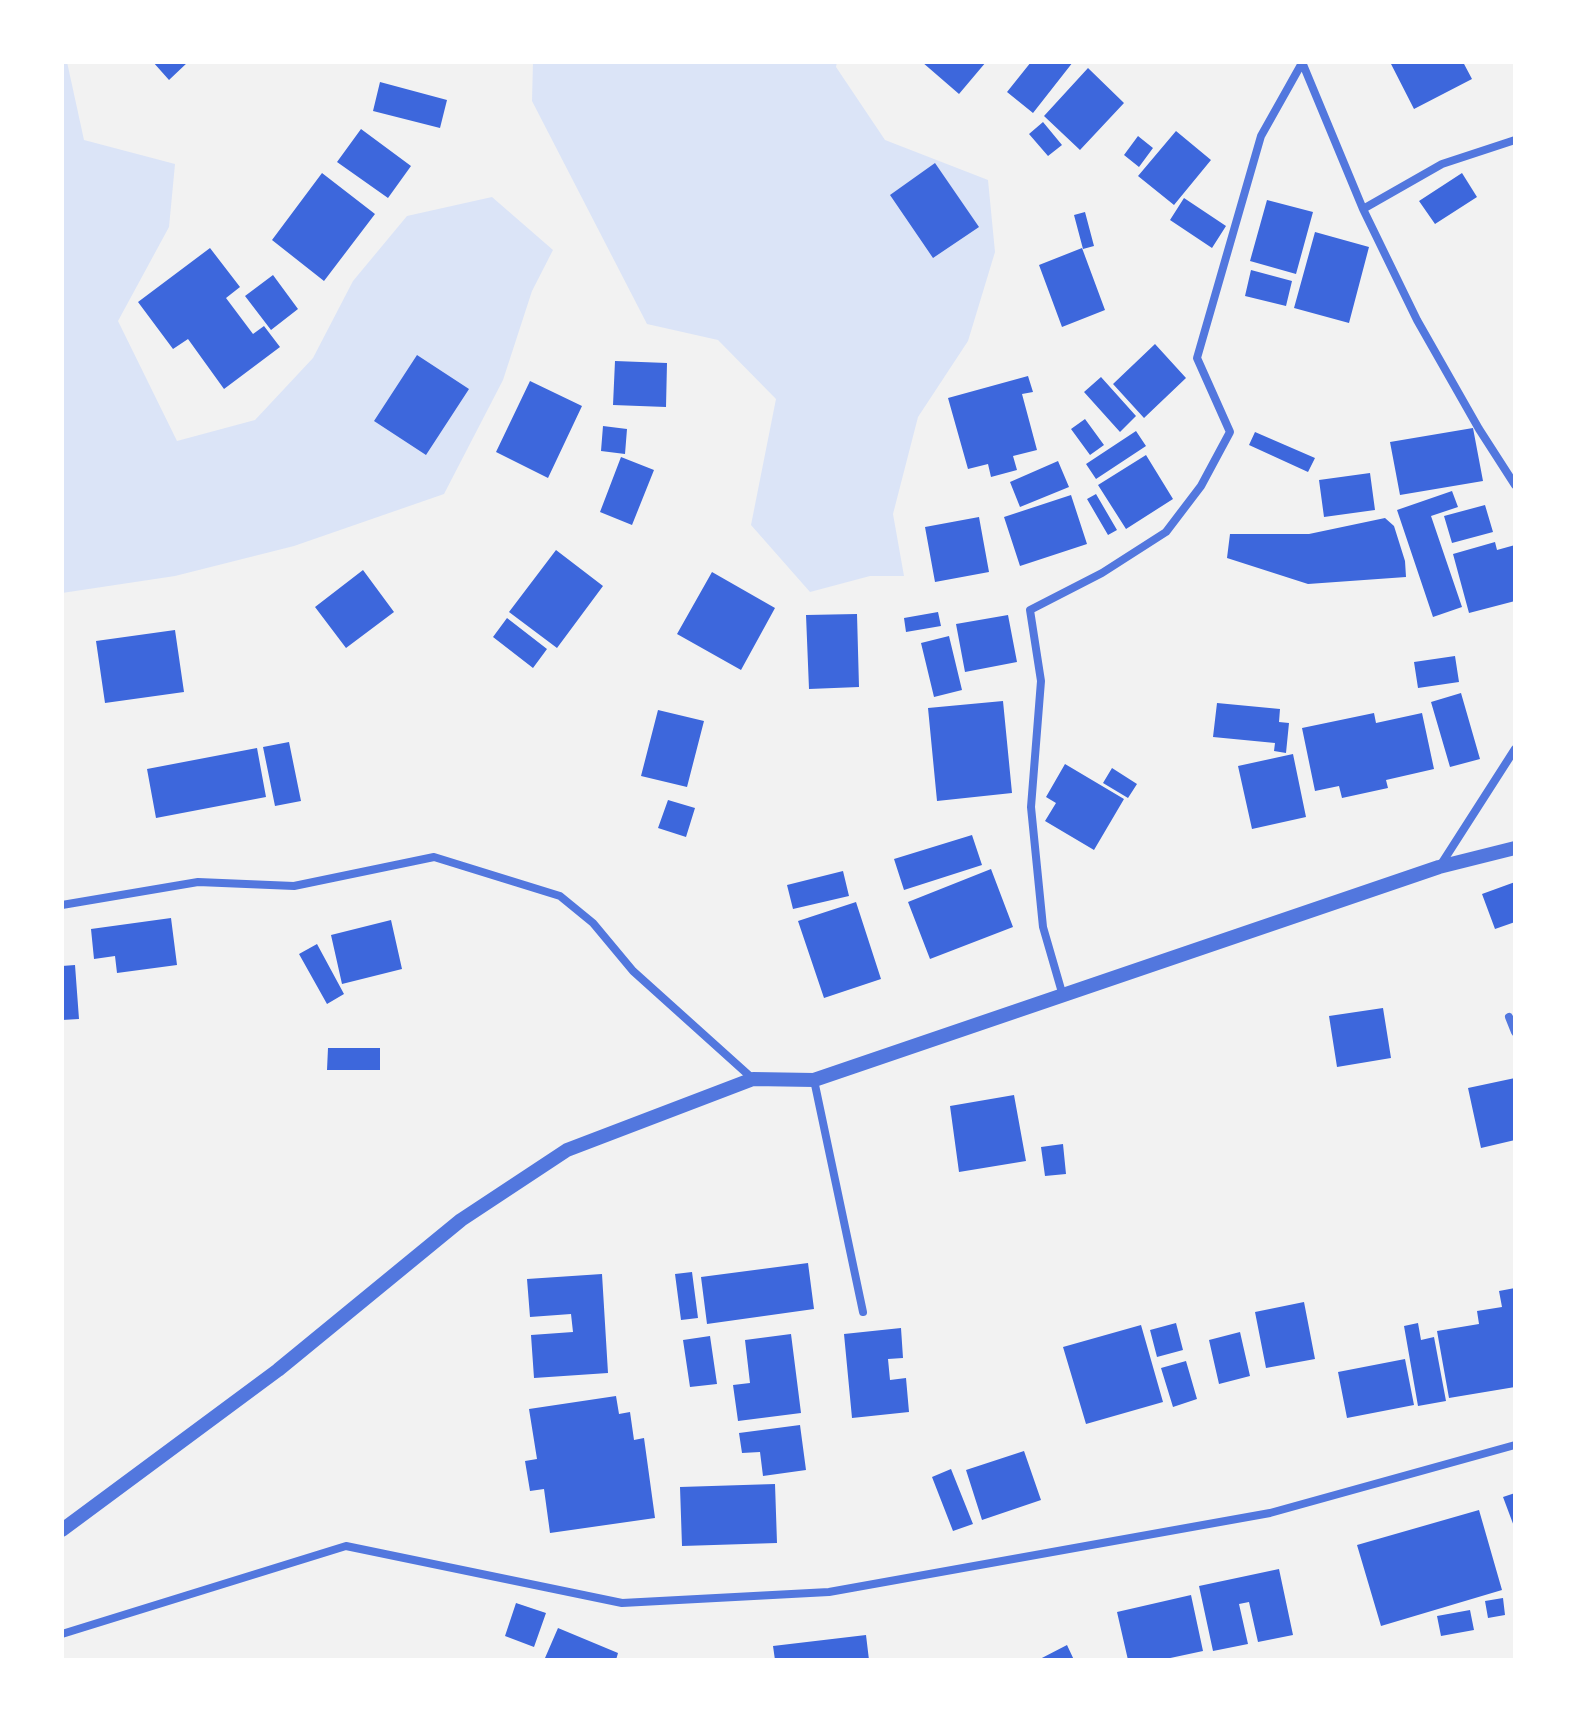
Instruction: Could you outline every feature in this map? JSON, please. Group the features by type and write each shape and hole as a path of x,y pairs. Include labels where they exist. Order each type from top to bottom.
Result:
{"street":[{"path":"1302,62 1363,209 1417,320 1515,485"},
{"path":"1063,996 1043,927 1031,807 1041,681 1030,610 1102,573 1166,532 1201,486 1230,432 1197,358 1261,136 1302,62"},
{"path":"1363,209 1442,164 1515,140"},
{"path":"1439,867 1515,749"},
{"path":"62,1530 278,1370 461,1220 567,1150 753,1079 814,1080 1439,867 1515,848"},
{"path":"62,905 198,882 294,886 434,857 560,896 593,923 633,971 753,1079"},
{"path":"1509,1017 1515,1032"},
{"path":"814,1080 863,1312"},
{"path":"62,1634 346,1546 622,1603 829,1592 1270,1513 1515,1445"}],"shaded area":[{"path":"62,62 67,62 84,140 175,164 169,227 118,321 177,441 255,420 313,358 353,281 407,216 492,197 553,250 532,291 503,380 444,494 294,546 175,576 62,593"},
{"path":"533,62 837,62 836,67 885,140 988,180 995,252 968,341 918,417 893,514 904,576 870,576 810,592 751,525 776,399 718,340 647,324 532,101"}],"building":[{"path":"153,62 188,62 169,80"},
{"path":"922,62 986,62 959,94"},
{"path":"1031,62 1073,62 1033,113 1007,92"},
{"path":"1390,62 1463,62 1472,79 1414,109"},
{"path":"1088,68 1124,103 1080,150 1044,116"},
{"path":"380,82 447,100 440,128 373,111"},
{"path":"1043,122 1062,145 1048,156 1029,134"},
{"path":"361,129 411,166 388,198 337,162"},
{"path":"1176,131 1211,160 1174,205 1138,176"},
{"path":"1138,136 1153,148 1139,167 1124,155"},
{"path":"935,163 979,227 933,258 890,195"},
{"path":"322,173 375,214 324,281 272,240"},
{"path":"1462,173 1477,197 1435,224 1419,201"},
{"path":"1184,198 1226,226 1212,248 1170,220"},
{"path":"1267,200 1313,212 1296,274 1250,261"},
{"path":"1085,212 1094,246 1083,249 1074,215"},
{"path":"1315,232 1369,247 1349,323 1294,308"},
{"path":"210,248 240,287 226,298 253,334 264,326 280,347 224,389 188,339 173,349 138,302"},
{"path":"1082,248 1105,310 1062,327 1039,265"},
{"path":"1251,270 1292,281 1286,306 1245,296"},
{"path":"273,275 298,309 271,330 245,296"},
{"path":"1155,344 1186,378 1144,418 1113,384"},
{"path":"417,355 469,389 426,455 374,421"},
{"path":"615,361 667,363 666,407 613,405"},
{"path":"1028,376 1033,392 1022,394 1037,450 1013,456 1017,470 991,477 988,464 968,469 948,398"},
{"path":"1101,377 1136,416 1120,432 1084,392"},
{"path":"530,381 582,406 548,478 496,452"},
{"path":"1085,419 1104,445 1090,455 1071,429"},
{"path":"603,426 627,429 625,454 601,451"},
{"path":"1473,428 1483,481 1400,495 1390,442"},
{"path":"1136,431 1146,446 1096,479 1086,464"},
{"path":"1255,432 1315,458 1308,472 1249,445"},
{"path":"1146,455 1173,499 1126,529 1098,485"},
{"path":"621,457 654,470 632,525 600,512"},
{"path":"1058,461 1069,487 1020,507 1010,482"},
{"path":"1370,473 1375,510 1324,517 1319,480"},
{"path":"1452,491 1458,507 1431,516 1462,607 1433,617 1397,510"},
{"path":"1096,494 1117,530 1108,535 1087,499"},
{"path":"1071,495 1087,544 1020,566 1004,517"},
{"path":"1485,505 1493,532 1452,543 1444,516"},
{"path":"979,517 989,572 935,582 925,527"},
{"path":"1385,518 1394,526 1405,561 1406,577 1308,584 1227,558 1230,534 1309,534"},
{"path":"1495,542 1497,550 1515,545 1515,601 1469,613 1453,554"},
{"path":"556,550 603,586 557,648 509,612"},
{"path":"363,570 394,612 346,648 315,607"},
{"path":"712,572 775,608 741,670 677,634"},
{"path":"938,612 941,626 906,632 904,618"},
{"path":"857,614 859,687 809,689 806,615"},
{"path":"1008,615 1017,662 965,672 956,624"},
{"path":"507,618 547,649 533,668 493,637"},
{"path":"175,630 184,692 105,703 96,641"},
{"path":"949,636 962,690 934,697 921,643"},
{"path":"1455,656 1459,682 1418,688 1414,662"},
{"path":"1461,693 1480,759 1450,767 1431,702"},
{"path":"1003,701 1012,793 937,801 928,708"},
{"path":"1217,703 1280,709 1279,722 1289,723 1286,753 1274,751 1275,743 1213,737"},
{"path":"658,710 704,721 687,787 641,776"},
{"path":"1374,713 1376,723 1422,713 1434,769 1386,780 1388,788 1342,798 1339,786 1315,791 1302,728"},
{"path":"289,742 301,801 275,806 263,747"},
{"path":"257,748 266,797 156,818 147,769"},
{"path":"1293,754 1306,817 1252,829 1238,766"},
{"path":"1065,764 1124,799 1094,850 1045,821 1056,803 1046,797"},
{"path":"1112,768 1137,784 1128,798 1103,783"},
{"path":"668,800 695,808 686,837 658,828"},
{"path":"972,835 982,865 904,890 894,859"},
{"path":"991,869 1013,927 930,959 908,902"},
{"path":"843,871 849,896 793,909 787,885"},
{"path":"1515,882 1515,922 1495,929 1482,894"},
{"path":"856,902 881,979 824,998 798,921"},
{"path":"171,918 177,965 117,973 115,956 94,959 91,929"},
{"path":"391,920 402,969 342,984 331,935"},
{"path":"317,944 344,994 327,1004 299,954"},
{"path":"75,965 79,1019 62,1020 62,966"},
{"path":"1383,1008 1391,1058 1337,1067 1329,1016"},
{"path":"328,1048 380,1048 380,1070 327,1070"},
{"path":"1515,1078 1515,1140 1481,1148 1468,1088"},
{"path":"1014,1095 1026,1161 959,1172 950,1106"},
{"path":"1063,1144 1066,1174 1045,1176 1041,1147"},
{"path":"808,1263 814,1309 707,1324 701,1277"},
{"path":"692,1272 698,1318 681,1320 675,1274"},
{"path":"602,1274 608,1373 534,1378 531,1335 573,1332 571,1314 530,1317 527,1279"},
{"path":"1515,1288 1515,1387 1449,1398 1437,1331 1479,1324 1477,1311 1502,1307 1499,1291"},
{"path":"1304,1302 1315,1359 1266,1368 1255,1312"},
{"path":"1176,1323 1183,1350 1157,1357 1150,1330"},
{"path":"1418,1323 1421,1340 1434,1337 1446,1401 1418,1406 1404,1326"},
{"path":"1141,1325 1163,1402 1086,1424 1063,1347"},
{"path":"901,1328 903,1358 888,1359 890,1380 906,1378 909,1412 852,1418 844,1334"},
{"path":"1240,1332 1250,1376 1219,1384 1209,1340"},
{"path":"791,1334 801,1413 738,1421 733,1385 750,1383 745,1340"},
{"path":"710,1336 717,1384 690,1387 683,1340"},
{"path":"1405,1359 1414,1405 1347,1418 1338,1372"},
{"path":"1186,1361 1197,1399 1173,1407 1161,1368"},
{"path":"616,1396 619,1414 630,1412 634,1440 644,1438 655,1518 550,1533 544,1489 530,1491 525,1461 537,1459 529,1409"},
{"path":"800,1425 806,1470 763,1476 760,1452 742,1453 739,1433"},
{"path":"1024,1451 1041,1500 982,1520 966,1470"},
{"path":"951,1469 973,1524 953,1531 932,1477"},
{"path":"775,1484 777,1543 682,1546 680,1487"},
{"path":"1515,1493 1515,1529 1503,1497"},
{"path":"1479,1510 1502,1590 1381,1626 1357,1545"},
{"path":"1279,1569 1293,1635 1258,1642 1249,1602 1239,1604 1248,1644 1213,1651 1199,1586"},
{"path":"1191,1595 1203,1651 1161,1660 1128,1660 1117,1612"},
{"path":"1503,1598 1505,1615 1488,1618 1485,1601"},
{"path":"516,1603 546,1613 534,1647 505,1636"},
{"path":"1470,1610 1474,1630 1441,1636 1437,1616"},
{"path":"558,1628 618,1653 616,1660 545,1658"},
{"path":"866,1635 869,1660 775,1660 773,1646"},
{"path":"1067,1645 1074,1660 1038,1660"}]}
